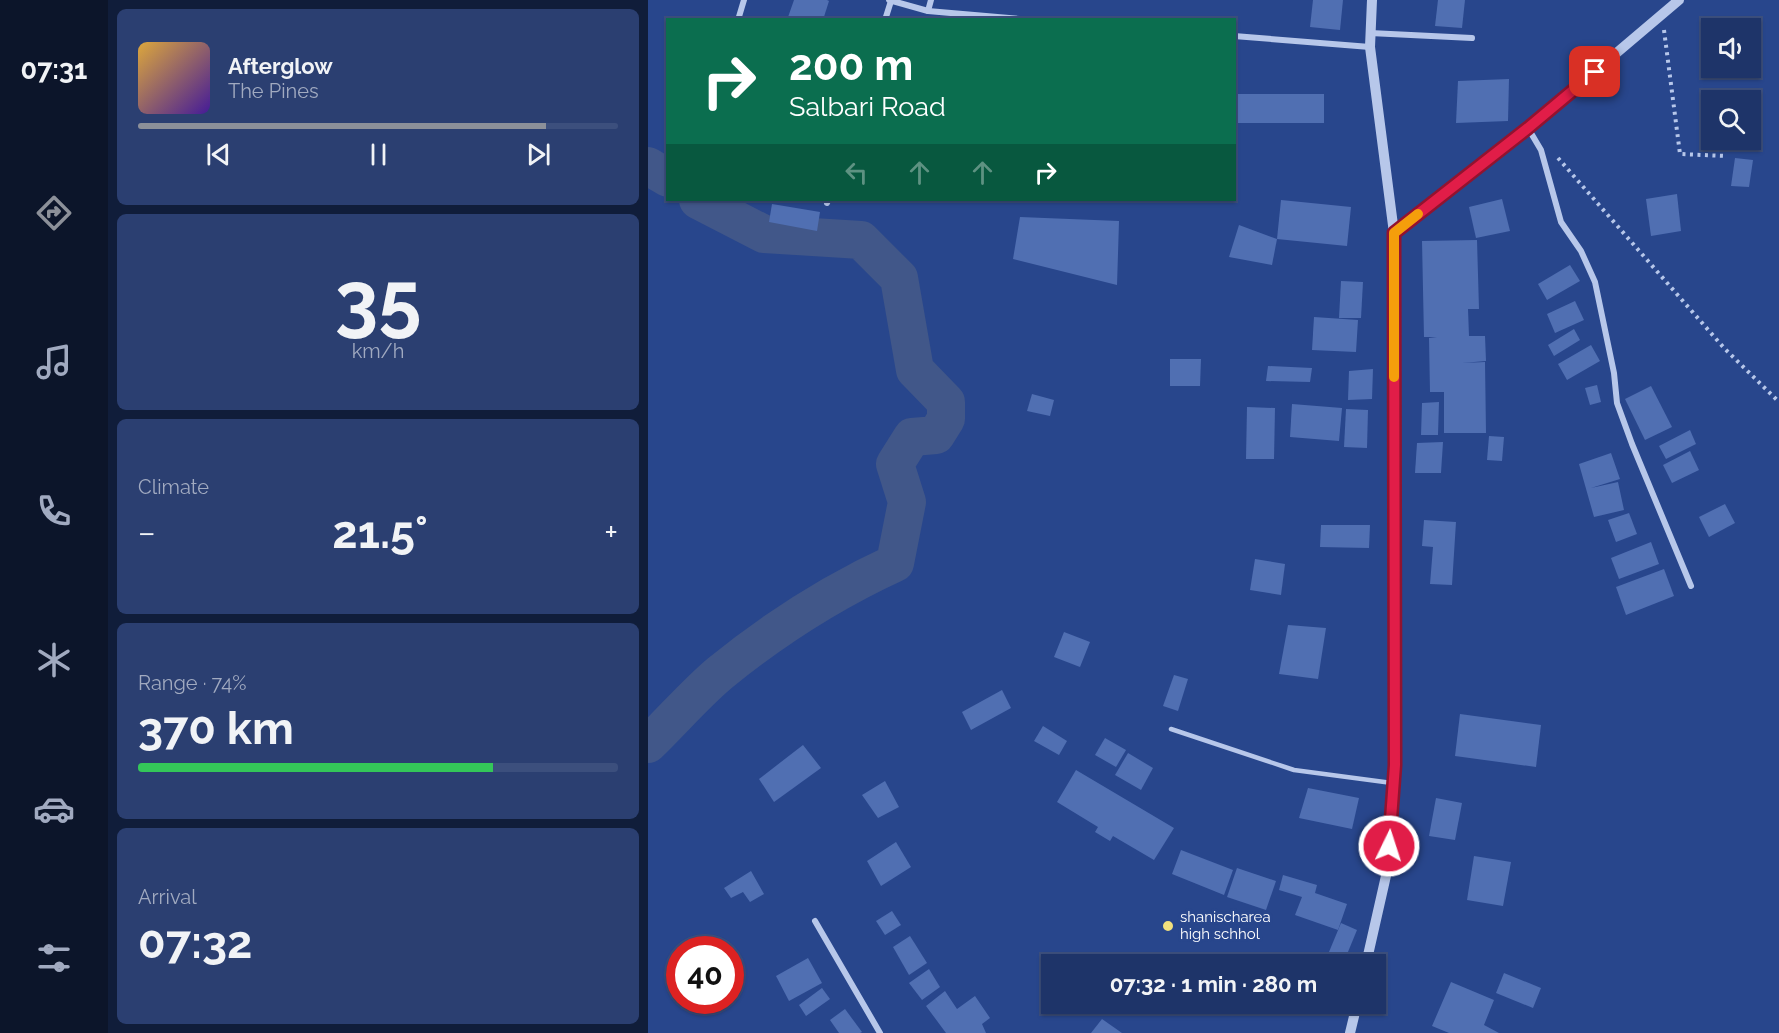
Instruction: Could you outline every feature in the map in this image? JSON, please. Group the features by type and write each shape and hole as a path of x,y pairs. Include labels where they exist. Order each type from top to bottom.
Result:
{"street":[{"path":"739,18 744,0"},
{"path":"886,18 890,0 928,11 1008,18"},
{"path":"928,11 931,0"},
{"path":"1368,954 1388,867 1394,783 1394,233 1370,47 1372,0"},
{"path":"1394,233 1528,128 1679,0"},
{"path":"1370,33 1472,38"},
{"path":"1236,36 1370,47"},
{"path":"1528,128 1540,150 1561,222 1581,251 1595,282 1614,373 1617,403 1691,586"},
{"path":"815,921 880,1033"},
{"path":"1350,1033 1355,1014"}],"lane":[{"path":"1171,729 1294,770 1394,783"}],"path":[{"path":"1662,15 1680,154 1726,156"},
{"path":"1540,150 1556,156 1724,348 1779,402"}],"building":[{"path":"794,0 829,1 824,18 788,18"},
{"path":"1313,0 1343,0 1340,30 1310,27"},
{"path":"1438,0 1465,0 1462,28 1435,26"},
{"path":"1509,79 1508,121 1456,123 1458,81"},
{"path":"1236,94 1324,94 1324,123 1236,123"},
{"path":"1735,158 1753,160 1749,187 1731,186"},
{"path":"1677,194 1681,231 1651,236 1646,199"},
{"path":"1502,199 1510,231 1476,238 1469,207"},
{"path":"1281,200 1351,207 1347,246 1277,239"},
{"path":"772,204 820,212 817,231 769,222"},
{"path":"1020,217 1119,221 1117,285 1013,259"},
{"path":"1239,225 1277,239 1272,265 1229,257"},
{"path":"1477,240 1479,309 1468,309 1469,336 1485,336 1486,361 1462,363 1485,362 1486,433 1444,433 1444,392 1430,392 1429,338 1437,337 1424,337 1422,241"},
{"path":"1570,265 1580,281 1547,300 1538,284"},
{"path":"1341,281 1363,282 1361,318 1339,318"},
{"path":"1575,301 1584,320 1555,333 1547,314"},
{"path":"1314,317 1358,320 1356,352 1312,350"},
{"path":"1574,329 1580,340 1554,356 1548,345"},
{"path":"1591,345 1600,361 1567,380 1558,364"},
{"path":"1170,359 1201,359 1200,386 1170,386"},
{"path":"1268,366 1312,368 1310,382 1266,381"},
{"path":"1373,369 1372,399 1348,400 1349,371"},
{"path":"1597,385 1601,402 1590,405 1585,388"},
{"path":"1651,386 1672,427 1645,440 1625,399"},
{"path":"1032,394 1054,400 1050,416 1027,411"},
{"path":"1439,402 1438,435 1421,435 1422,403"},
{"path":"1292,404 1342,408 1339,441 1290,437"},
{"path":"1247,407 1275,408 1274,459 1246,459"},
{"path":"1346,409 1368,410 1367,448 1344,447"},
{"path":"1690,430 1696,444 1666,459 1659,446"},
{"path":"1489,436 1504,437 1502,461 1487,460"},
{"path":"1443,442 1441,473 1415,473 1417,443"},
{"path":"1690,451 1699,470 1672,483 1663,465"},
{"path":"1611,453 1620,479 1591,488 1618,482 1624,510 1594,517 1579,464"},
{"path":"1725,504 1735,523 1709,537 1699,517"},
{"path":"1629,513 1637,534 1616,542 1608,520"},
{"path":"1424,520 1456,522 1452,585 1430,584 1433,547 1422,546"},
{"path":"1321,525 1370,525 1369,548 1320,547"},
{"path":"1651,542 1659,564 1619,579 1611,558"},
{"path":"1255,559 1285,564 1281,595 1250,590"},
{"path":"1664,569 1674,596 1626,615 1616,587"},
{"path":"1288,625 1326,628 1318,679 1279,674"},
{"path":"1064,632 1090,642 1080,667 1054,657"},
{"path":"1174,675 1188,679 1178,711 1163,706"},
{"path":"1002,690 1011,708 971,730 962,712"},
{"path":"1460,714 1541,725 1536,767 1455,756"},
{"path":"1043,726 1067,741 1059,755 1034,741"},
{"path":"1105,738 1126,750 1116,767 1095,755"},
{"path":"803,745 821,768 774,802 759,779"},
{"path":"1128,753 1153,768 1141,790 1115,775"},
{"path":"1076,770 1174,828 1154,860 1113,836 1110,841 1095,832 1098,827 1057,802"},
{"path":"885,781 899,807 878,818 862,795"},
{"path":"1308,788 1359,798 1352,829 1299,818"},
{"path":"1436,798 1462,803 1455,840 1429,836"},
{"path":"896,842 911,867 881,886 867,861"},
{"path":"1181,850 1233,870 1224,895 1172,874"},
{"path":"1474,856 1511,862 1503,906 1467,900"},
{"path":"1237,868 1276,881 1266,910 1227,897"},
{"path":"751,871 764,894 750,902 743,892 731,898 724,888"},
{"path":"1283,875 1317,885 1315,893 1347,904 1338,930 1295,915 1302,897 1279,890"},
{"path":"892,911 901,925 885,935 876,921"},
{"path":"1341,923 1357,930 1347,954 1328,954"},
{"path":"910,936 927,963 909,975 893,947"},
{"path":"808,958 822,983 789,1001 776,976"},
{"path":"929,969 940,987 922,1000 909,983"},
{"path":"1504,973 1541,988 1533,1008 1496,993"},
{"path":"1451,982 1494,1000 1484,1025 1499,1033 1449,1033 1432,1026"},
{"path":"822,988 830,999 806,1016 799,1005"},
{"path":"945,991 957,1009 975,996 990,1018 982,1024 986,1033 946,1033 926,1006"},
{"path":"845,1009 862,1032 839,1033 830,1020"},
{"path":"1102,1019 1122,1033 1091,1033"}],"waterway":[{"path":"648,166 666,177"},
{"path":"648,744 711,681 761,641 826,599 895,563 907,502 895,464 912,437 936,435 946,419 946,402 915,370 899,278 861,240 764,234 700,201"}],"slow traffic":[{"path":"1394,377 1394,233 1418,214"}],"place":[{"name":"shanischarea high schhol","path":"1168,926"}],"route":[{"path":"1389,846 1395,765 1394,233 1528,128 1595,72"}]}
